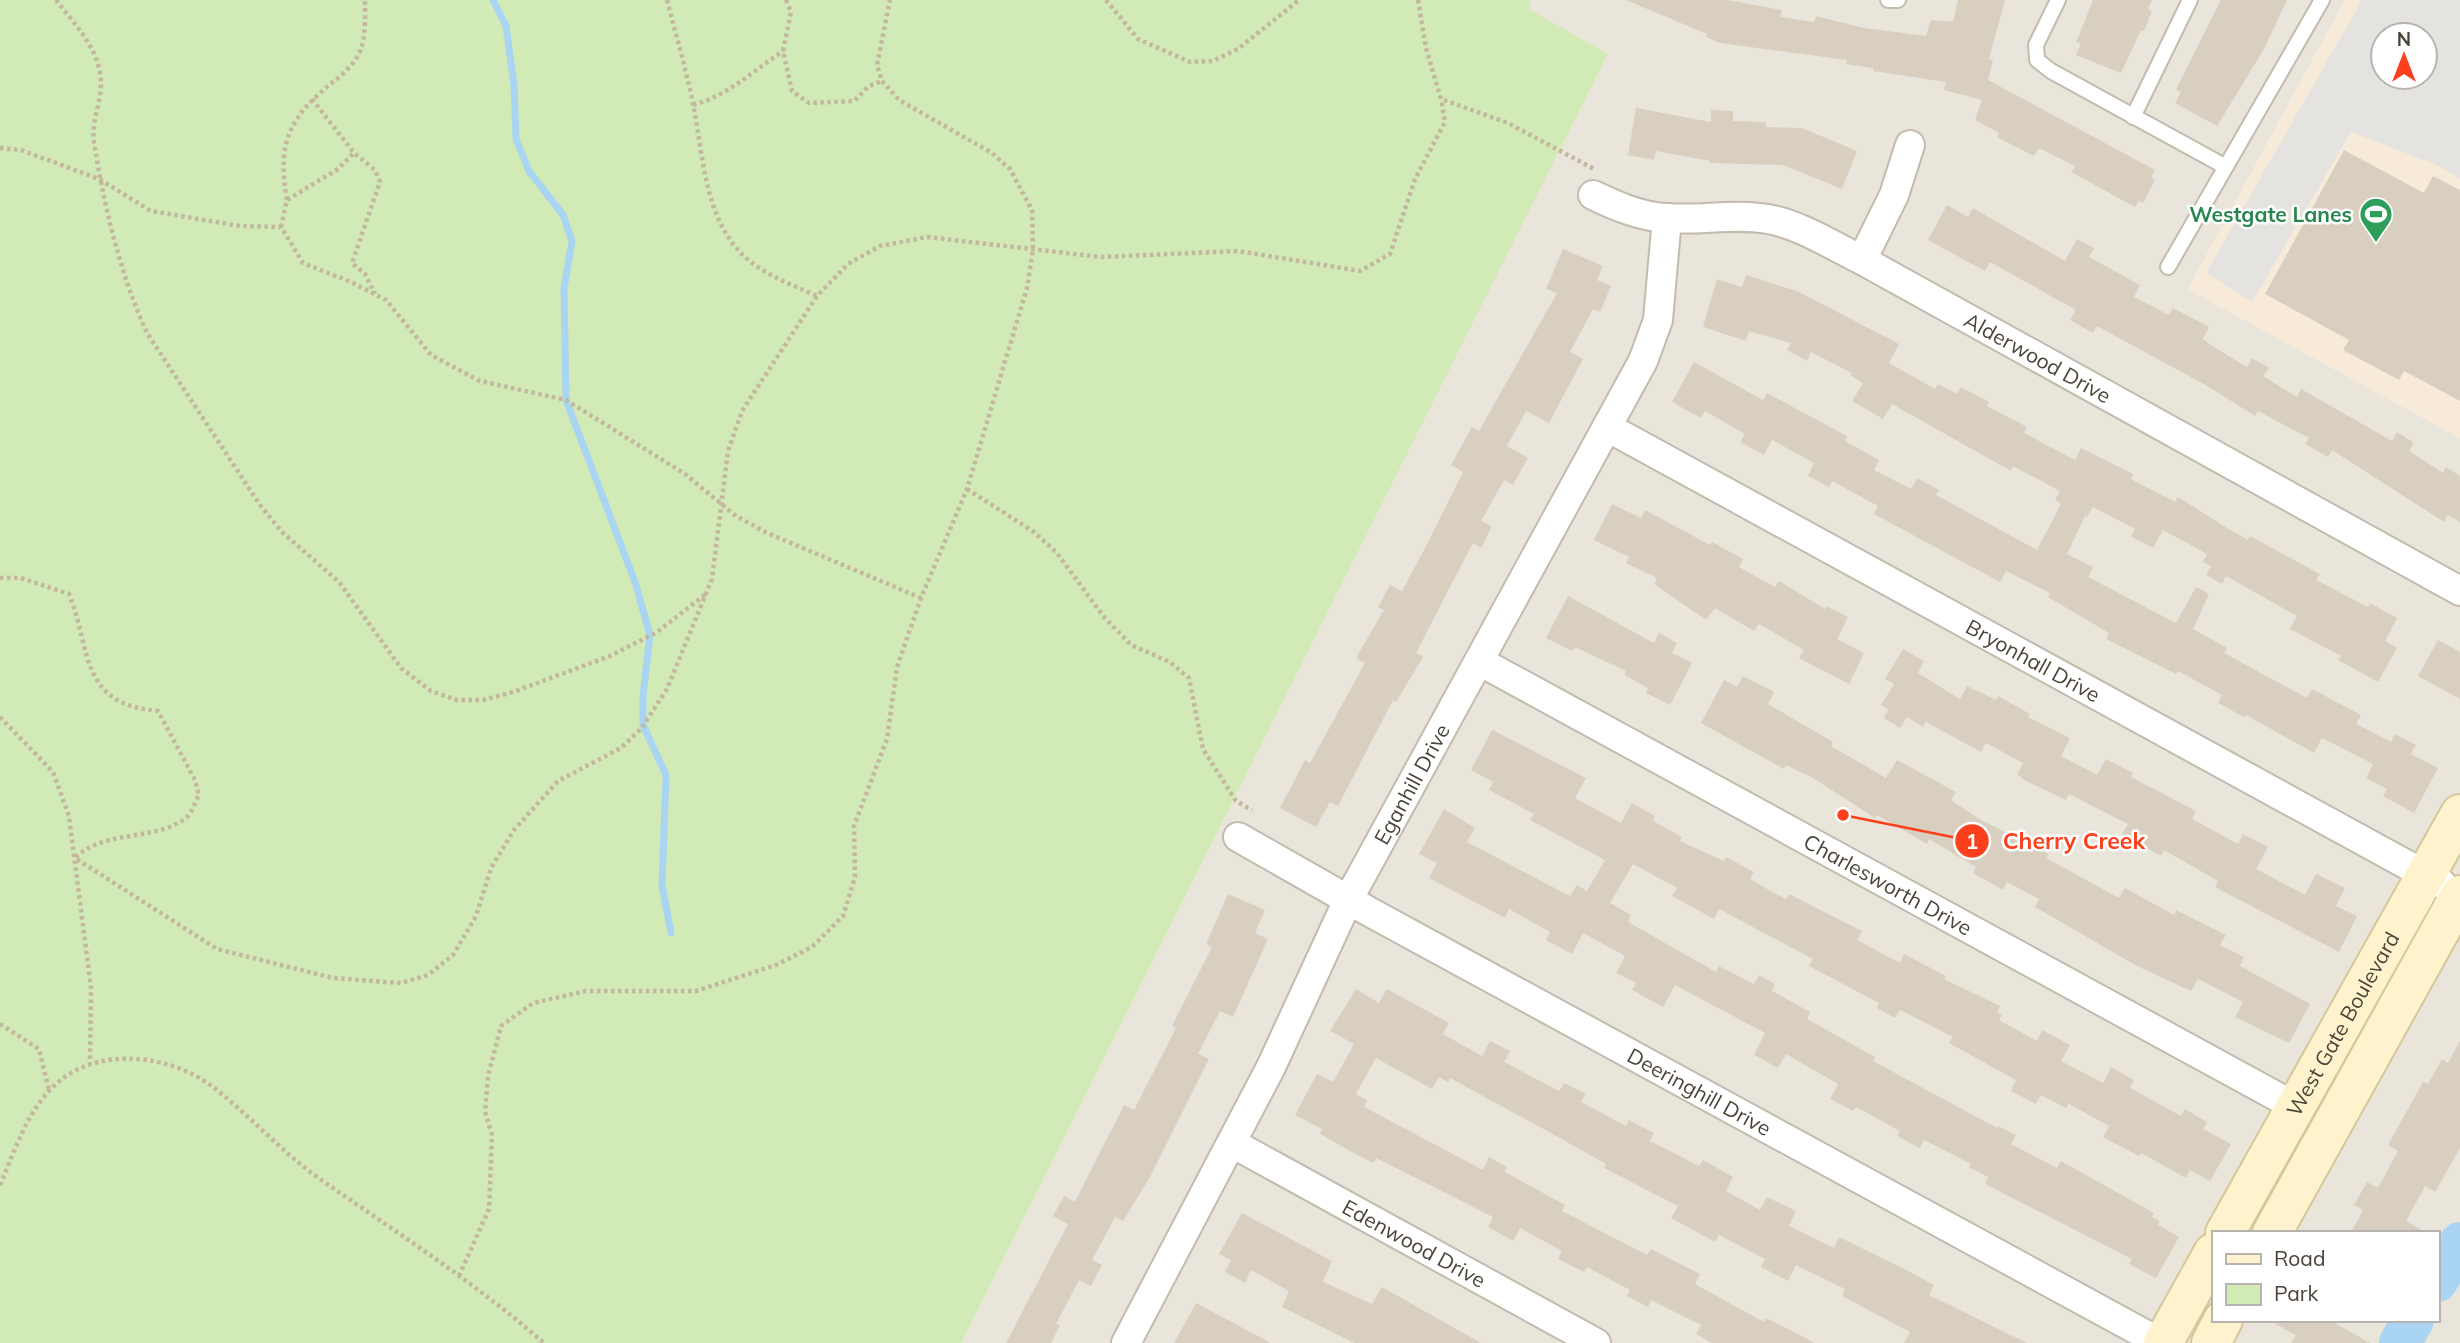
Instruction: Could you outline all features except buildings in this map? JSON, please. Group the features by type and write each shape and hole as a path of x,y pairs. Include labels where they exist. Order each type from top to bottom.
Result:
{"main road":[{"name":"West Gate Boulevard","path":"2226,1231 2460,814"},
{"name":"West Gate Boulevard","path":"2273,1231 2460,895"},
{"path":"2162,1343 2212,1255"},
{"path":"2211,1343 2222,1322"}],"street":[{"path":"1863,260 1894,195 1910,145"},
{"name":"Alderwood Drive","path":"1596,184 1622,209 1667,218 1719,215 1772,220 1863,260 2460,591"},
{"name":"Eganhill Drive","path":"1126,1343 1271,1067 1348,900 1653,340 1662,296 1667,218"},
{"name":"Bryonhall Drive","path":"1607,427 2460,895"},
{"name":"Charlesworth Drive","path":"1479,661 2296,1107"},
{"name":"Deeringhill Drive","path":"1238,837 1348,900 2162,1343"},
{"name":"Edenwood Drive","path":"1232,1143 1596,1343"}],"lane":[{"path":"1888,0 1898,0"},
{"path":"2058,0 2036,45 2037,60 2051,71 2227,167"},
{"path":"2133,117 2190,0"},
{"path":"2168,267 2322,0"}],"path":[{"path":"56,0 90,44 101,82 93,135 99,179 133,302 147,333 267,514 282,532 339,582 401,668 431,691 457,700 483,700 513,692 610,656 657,632 706,594"},
{"path":"365,0 361,51 343,75 312,99 298,115 281,165 287,200 281,227 303,263 386,300 432,355 480,381 566,400 685,474 736,516 765,532 921,598"},
{"path":"667,0 693,105 705,184 740,253 761,270 817,296"},
{"path":"786,0 791,12 783,51 792,92 809,103 854,101 869,86 882,81"},
{"path":"459,1276 489,1209 492,1135 485,1112 488,1076 502,1026 533,1003 586,991 696,991 753,973 812,947 843,916 855,877 854,826 887,739 897,667 921,598 967,489 1027,288 1033,249 1032,210 1010,169 992,153 899,100 882,81 877,65 890,0"},
{"path":"1106,0 1138,39 1190,62 1213,61 1238,49 1298,0"},
{"path":"75,858 217,948 333,978 401,983 428,975 453,955 459,945 476,916 491,868 514,830 558,781 621,747 641,729 667,689 712,579 728,451 742,411 817,296 848,264 880,246 927,237 1101,257 1238,251 1360,271 1390,254 1415,179 1445,122 1426,48 1418,0"},
{"path":"693,105 739,85 783,51"},
{"path":"312,99 354,153 375,170 380,182 352,263 365,274 376,295"},
{"path":"1441,99 1508,123 1596,184"},
{"path":"0,148 21,150 99,179 151,211 240,226 281,227"},
{"path":"287,200 338,169 354,153"},
{"path":"967,489 1042,539 1057,553 1104,617 1131,645 1170,662 1189,678 1203,749 1236,801 1252,810"},
{"path":"0,578 21,578 69,594 93,675 114,701 134,709 158,712 195,780 199,795 188,817 171,826 86,847 75,858"},
{"path":"0,717 53,772 69,816 91,988 90,1063"},
{"path":"0,1024 39,1049 49,1090"},
{"path":"0,1185 25,1126 49,1090 90,1063 122,1057 162,1063 211,1085 311,1172 459,1276 544,1343"}],"shaded area":[{"path":"1531,0 2345,0 2188,289 2460,438 2460,1343 961,1343 1608,54 1528,9"},
{"path":"2345,0 2460,0 2460,438 2188,289"},
{"path":"2362,0 2460,0 2460,179 2439,166 2351,132 2252,302 2206,273"}],"green space":[{"path":"0,0 1531,0 1529,9 1608,54 961,1343 0,1343"}],"waterway":[{"path":"493,0 506,26 514,85 516,139 529,171 563,215 572,241 564,288 566,400 635,582 650,635 643,695 643,725 666,775 662,885 671,933"},
{"path":"2439,1278 2460,1243"},
{"path":"2400,1343 2412,1322"}],"place":[{"name":"Westgate Lanes","path":"2376,244"},
{"name":"Cherry Creek","path":"1843,815"}]}
